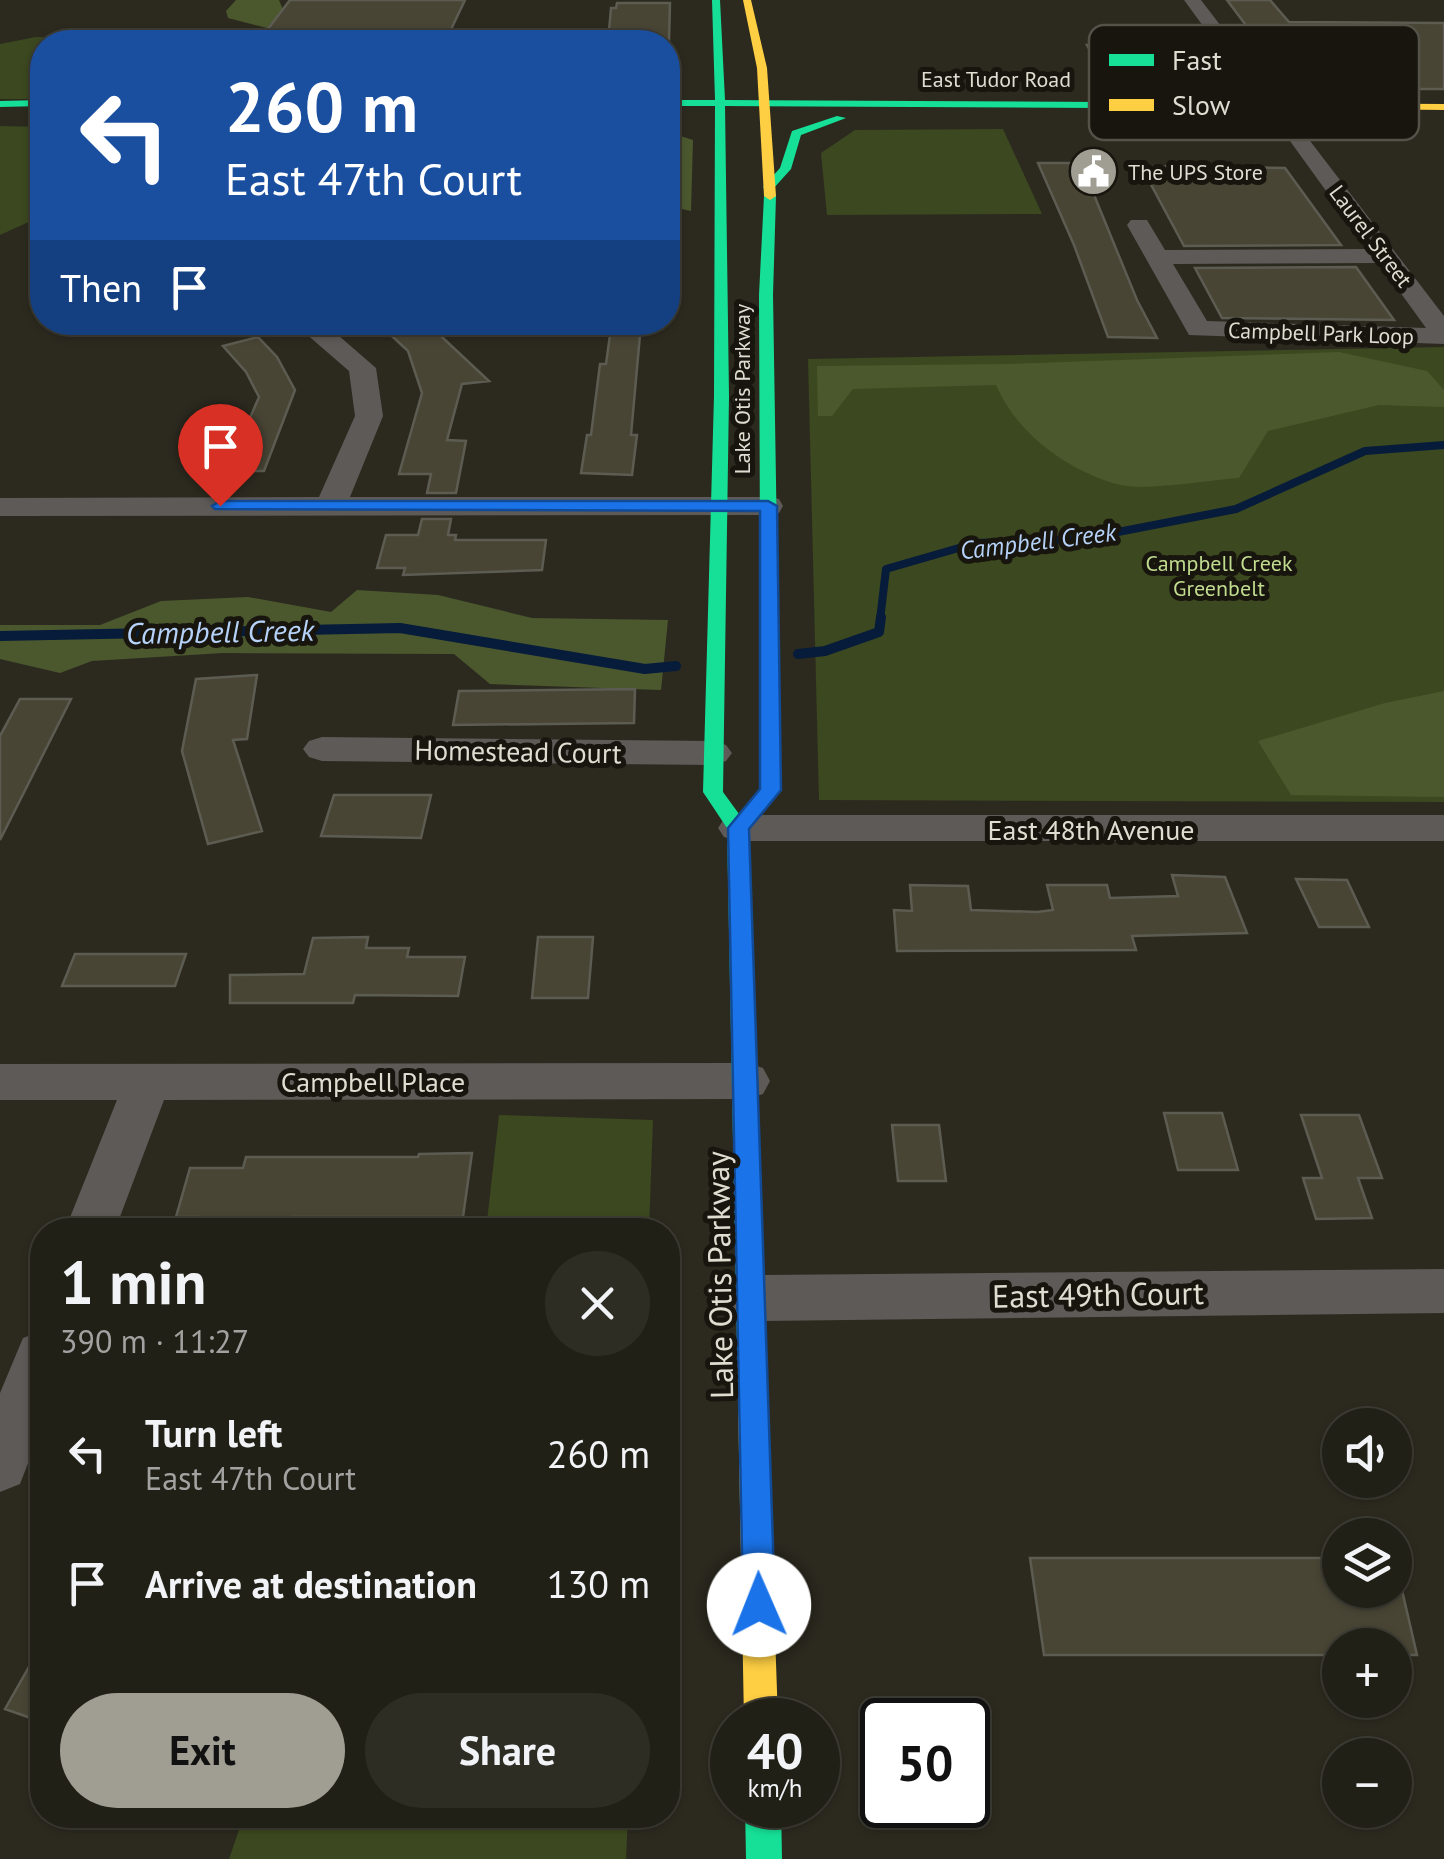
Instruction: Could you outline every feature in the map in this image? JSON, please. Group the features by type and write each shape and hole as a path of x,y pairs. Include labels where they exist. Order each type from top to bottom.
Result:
{"main road":[{"name":"Lake Otis Parkway","path":"716,0 721,120 713,792 738,828 761,1698"},
{"name":"Lake Otis Parkway","path":"738,828 771,790 769,187 760,41 747,0"},
{"path":"680,99 694,94 720,72"},
{"name":"East Tudor Road","path":"764,100 841,118 1089,110"},
{"name":"East Tudor Road","path":"680,120 721,120 764,100 1089,104"},
{"path":"0,104 30,103"},
{"name":"East Tudor Road","path":"680,107 721,120"},
{"name":"East Tudor Road","path":"1419,108 1444,107"},
{"path":"0,118 30,118"},
{"path":"769,187 785,169 796,133 841,118"},
{"name":"East Tudor Road","path":"1419,118 1444,119"},
{"path":"763,1828 764,1859"}],"street":[{"name":"Laurel Street","path":"1192,0 1210,25"},
{"name":"Laurel Street","path":"1299,140 1444,335"},
{"path":"1139,224 1157,257 1386,256"},
{"name":"Campbell Park Loop","path":"1157,257 1198,329 1444,335"},
{"path":"323,335 362,368 369,416 331,506"},
{"path":"0,507 768,506"},
{"name":"Homestead Court","path":"322,749 713,752"},
{"name":"East 48th Avenue","path":"738,828 1444,828"},
{"path":"95,1218 148,1081"},
{"name":"Campbell Place","path":"0,1082 746,1081"},
{"name":"East 49th Court","path":"753,1298 1444,1291"},
{"path":"0,1465 30,1386"}],"green space":[{"path":"236,0 279,0 284,12 271,29 228,18 226,11"},
{"path":"30,38 30,99 0,99 0,44"},
{"path":"0,126 30,127 30,221 0,235"},
{"path":"1003,129 1042,214 827,215 821,153 855,130"},
{"path":"680,136 693,140 691,211 680,209"},
{"name":"Campbell Creek Greenbelt","path":"1444,347 1444,802 819,800 808,359"},
{"path":"1339,352 1427,371 1444,390 1444,407 1379,405 1268,431 1239,478 1146,487 1102,479 1064,461 1031,435 996,385 853,389 832,416 818,416 817,366 1009,364"},
{"path":"357,590 438,595 532,618 668,620 661,690 490,684 454,654 223,653 92,661 60,673 0,659 0,625 100,625 161,601 248,597 331,612"},
{"path":"1444,691 1444,797 1291,795 1258,741 1385,703"},
{"path":"499,1115 653,1120 649,1218 487,1218"},
{"path":"240,1828 627,1828 626,1859 229,1859"}],"building":[{"path":"290,0 465,0 451,30 267,30"},
{"path":"1227,0 1270,0 1289,22 1444,23 1444,89 1419,89 1419,25 1246,25"},
{"path":"617,3 670,3 669,30 609,30 611,8 616,8"},
{"path":"1038,163 1081,163 1137,300 1157,338 1108,337"},
{"path":"1141,166 1285,168 1341,245 1184,246"},
{"path":"1356,267 1394,320 1222,318 1195,268"},
{"path":"391,335 440,335 489,381 462,384 447,440 466,441 456,493 427,493 431,474 399,474 422,393 408,351"},
{"path":"610,335 640,335 631,435 637,435 632,475 581,473 587,435 591,435 600,364 606,364"},
{"path":"258,337 277,357 295,390 264,471 227,471 259,397 246,372 223,346"},
{"path":"422,519 451,519 448,535 456,535 455,540 546,540 542,570 403,575 405,568 377,568 386,535 418,535"},
{"path":"257,675 247,739 233,740 262,831 208,844 182,751 196,679"},
{"path":"635,689 634,723 453,725 459,691"},
{"path":"20,699 71,699 0,840 0,736"},
{"path":"334,795 431,795 421,838 321,836"},
{"path":"1172,875 1225,877 1247,933 1132,936 1136,950 897,951 894,910 912,911 910,885 968,886 971,910 1037,912 1053,910 1047,885 1107,885 1110,898 1178,896"},
{"path":"1296,879 1347,880 1369,927 1319,927"},
{"path":"368,937 366,948 409,948 407,957 465,957 458,996 355,995 353,1003 230,1003 230,975 304,974 313,938"},
{"path":"538,937 593,937 588,998 532,998"},
{"path":"75,954 186,954 175,986 62,986"},
{"path":"1164,1113 1222,1113 1238,1170 1178,1170"},
{"path":"1301,1115 1359,1115 1382,1178 1358,1178 1372,1218 1316,1219 1303,1178 1322,1178"},
{"path":"892,1125 939,1125 946,1181 898,1181"},
{"path":"472,1153 463,1217 176,1217 190,1168 243,1168 246,1157"},
{"path":"1030,1558 1322,1558 1322,1608 1406,1608 1411,1628 1322,1628 1322,1655 1044,1655"},
{"path":"30,1665 30,1718 5,1709"}],"waterway":[{"name":"Campbell Creek","path":"880,620 886,569 976,543 1082,539 1236,509 1365,451 1444,445"},
{"name":"Campbell Creek","path":"798,654 825,651 879,632 881,617"},
{"name":"Campbell Creek","path":"0,636 400,628 645,669 676,666"}],"traffic: fast":[{"path":"716,0 722,297 713,792 738,828 751,1347"},
{"path":"0,104 30,103"},
{"path":"680,103 1089,105"},
{"path":"769,187 785,169 796,133 841,118"},
{"path":"738,828 771,791 766,295 770,196"},
{"path":"763,1828 764,1859"}],"traffic: slow":[{"path":"747,0 762,68 770,196"},
{"path":"1419,107 1444,107"},
{"path":"751,1347 760,1698"}],"place":[{"name":"The UPS Store","path":"1093,172"}],"route":[{"path":"220,506 768,506 771,790 738,828 759,1605"}]}
